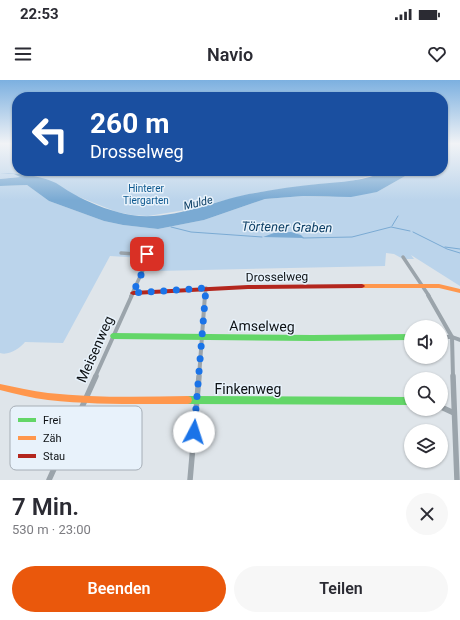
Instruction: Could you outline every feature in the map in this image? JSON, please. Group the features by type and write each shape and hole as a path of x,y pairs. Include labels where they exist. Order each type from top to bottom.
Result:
{"street":[{"name":"Meisenweg","path":"81,406 150,255 120,253"},
{"path":"403,257 423,286 452,337 457,480"},
{"name":"Drosselweg","path":"133,293 206,288 423,286 445,287 460,291"},
{"path":"190,480 206,288"},
{"name":"Amselweg","path":"113,336 404,337"},
{"path":"448,337 460,340"},
{"name":"Finkenweg","path":"0,387 18,392 84,400 404,401"},
{"path":"448,410 454,413"},
{"name":"Meisenweg","path":"49,480 53,470"}],"green space":[{"name":"Hinterer Tiergarten","path":"0,163 12,163 12,176 26,176 0,179"},
{"path":"448,163 460,163 460,286 411,255 414,259 403,259 394,254 386,253 385,266 157,271 159,259 110,256 63,343 25,342 11,352 3,354 0,353 0,186 27,185 49,201 104,221 158,229 204,220 265,199 303,196 329,197 377,192 405,176 448,176"},
{"name":"Hinterer Tiergarten","path":"26,176 369,176 345,183 319,184 254,193 204,207 148,216 117,212"}],"water":[{"path":"18,176 32,176 56,183 79,197 104,208 124,214 146,216 178,213 240,196 263,192 344,182 373,176 405,176 377,192 351,197 303,196 265,199 204,220 158,229 104,221 49,201 27,185 0,186 0,179 20,177"},
{"path":"291,232 301,235 304,238 263,237 274,233"}],"waterway":[{"path":"392,226 398,216"},
{"name":"Törtener Graben","path":"171,227 191,232 262,237"},
{"name":"Törtener Graben","path":"303,238 352,237 391,227 410,231"},
{"name":"Törtener Graben","path":"413,232 447,249 460,253"},
{"name":"Törtener Graben","path":"445,247 460,249"}],"traffic: fast":[{"path":"113,336 312,338 404,337"},
{"path":"188,400 404,401"}],"traffic: slow":[{"path":"362,286 439,286 460,291"},
{"path":"0,387 70,399 188,400"}],"traffic: jam":[{"path":"133,293 248,287 362,286"}],"route":[{"path":"147,254 150,255 133,293 206,288 194,432"}],"water label":[{"name":"Mulde","path":"198,203"}]}
